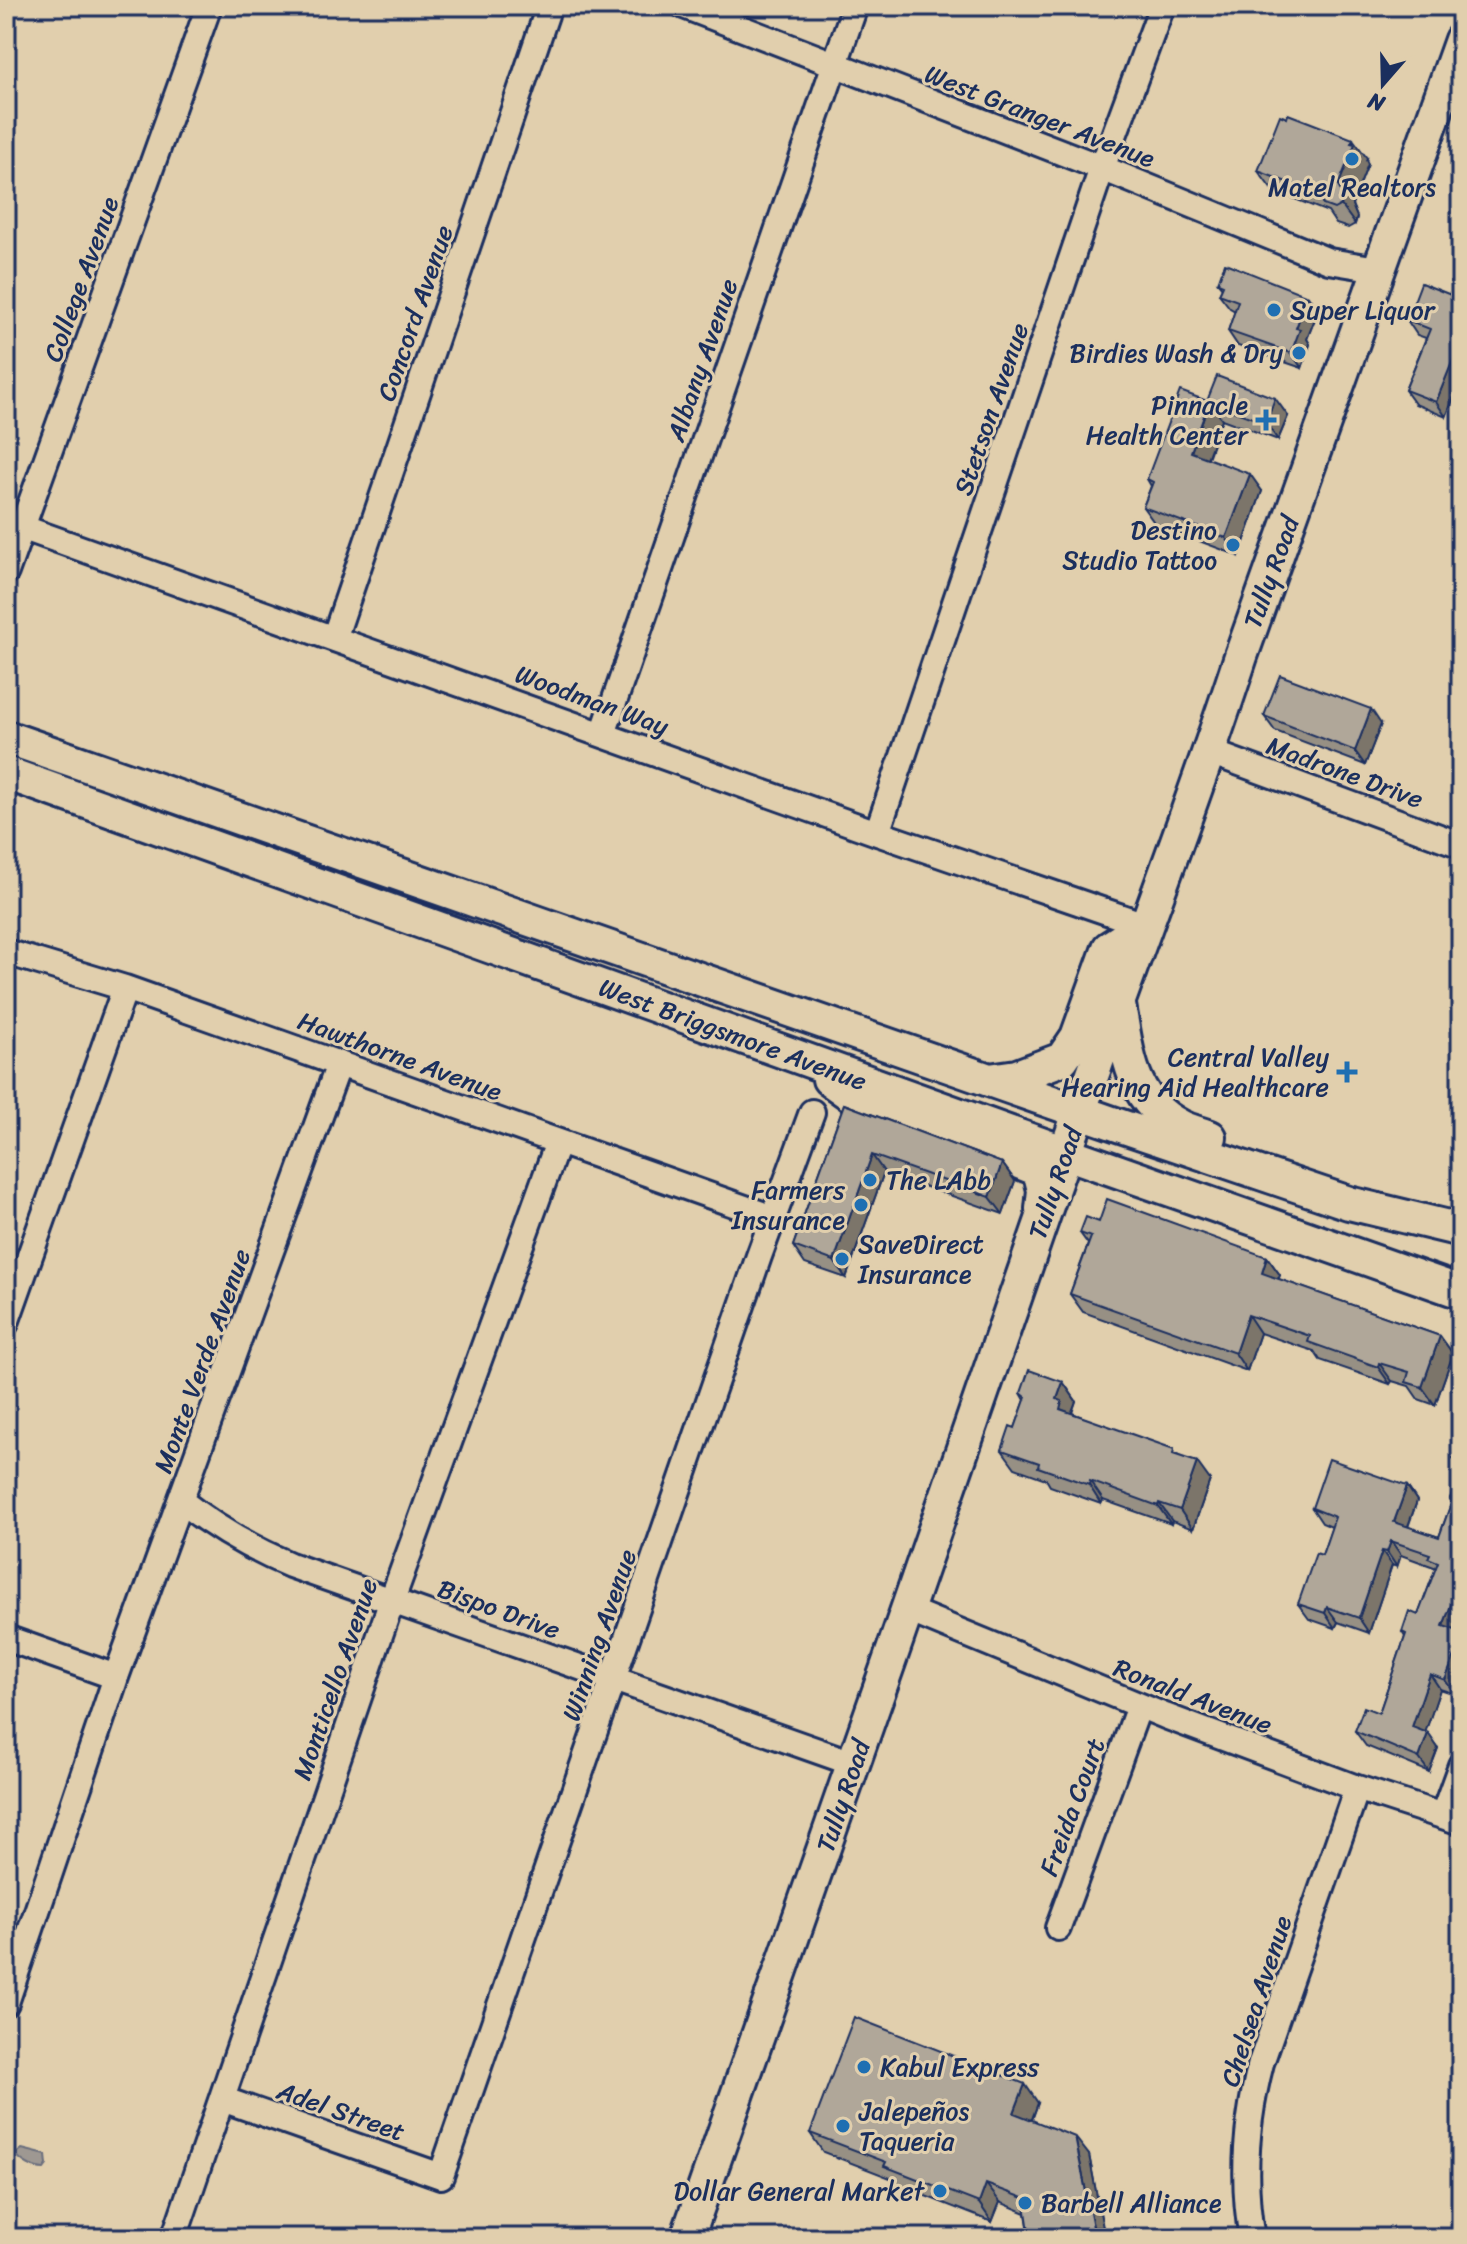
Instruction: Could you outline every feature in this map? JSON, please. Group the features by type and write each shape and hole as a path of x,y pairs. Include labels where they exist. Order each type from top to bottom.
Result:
{"main road":[{"name":"Tully Road","path":"687,2238 855,1764 1145,925 1210,752 1461,40"},
{"path":"6,719 190,786 248,821"},
{"name":"West Briggsmore Avenue","path":"6,737 1080,1112 1349,1203 1461,1230"},
{"name":"West Briggsmore Avenue","path":"6,773 1461,1292"},
{"path":"989,1080 1017,1076 1062,1059 1077,1037 1109,948 1145,925"},
{"path":"1118,1003 1129,1062 1138,1087 1146,1098 1180,1126 1371,1194 1461,1213"},
{"path":"801,1058 868,1107 1039,1170 1044,1190 1041,1225"}],"street":[{"name":"College Avenue","path":"6,572 14,532 209,6"},
{"name":"Concord Avenue","path":"334,639 549,6"},
{"name":"West Granger Avenue","path":"684,6 1102,168 1329,261 1378,269"},
{"name":"Albany Avenue","path":"603,734 855,6"},
{"name":"Stetson Avenue","path":"877,833 1102,168 1162,6"},
{"name":"Woodman Way","path":"14,532 334,639 1145,925"},
{"name":"Madrone Drive","path":"1210,752 1461,845"},
{"name":"Hawthorne Avenue","path":"6,952 125,988 773,1218"},
{"path":"6,1323 125,988"},
{"name":"Monte Verde Avenue","path":"6,2003 116,1677 339,1064"},
{"name":"Winning Avenue","path":"441,2176 812,1112"},
{"name":"Monticello Avenue","path":"174,2238 392,1600 558,1142"},
{"name":"Bispo Drive","path":"181,1501 211,1525 248,1547 290,1565 855,1764"},
{"name":"Ronald Avenue","path":"908,1610 1139,1706 1357,1788 1452,1819"},
{"path":"6,1638 116,1677"},
{"name":"Freida Court","path":"1058,1928 1139,1706"},
{"path":"1452,1819 1461,1765"},
{"name":"Chelsea Avenue","path":"1252,2238 1245,2169 1253,2094 1261,2063 1357,1788"},
{"name":"Adel Street","path":"222,2099 441,2176"}],"shaded area":[{"path":"22,2149 46,2155 47,2165 44,2169 21,2160 16,2154"}],"building":[{"path":"1288,114 1353,139 1351,143 1355,144 1338,186 1344,197 1341,205 1334,209 1323,205 1318,194 1258,171 1280,115 1287,118"},
{"path":"1225,263 1308,296 1291,353 1228,331 1238,301 1219,294 1223,285 1218,283"},
{"path":"1421,283 1461,299 1461,340 1436,402 1405,390 1430,329 1407,320"},
{"path":"1217,376 1275,398 1266,423 1209,402 1191,452 1250,474 1226,538 1143,507 1153,482 1147,479 1180,391 1207,401"},
{"path":"1280,675 1371,709 1355,751 1264,716"},
{"path":"844,1104 1002,1163 990,1197 872,1155 834,1261 793,1246"},
{"path":"1107,1199 1267,1257 1262,1273 1440,1336 1422,1387 1406,1382 1409,1372 1379,1363 1378,1367 1308,1342 1310,1336 1248,1315 1235,1353 1070,1294 1091,1237 1080,1233 1086,1217 1099,1222"},
{"path":"1029,1370 1063,1382 1057,1399 1062,1401 1060,1409 1174,1449 1173,1454 1197,1462 1180,1510 1159,1503 1158,1506 1090,1481 1089,1485 1002,1450 1010,1426 1015,1428 1026,1397 1021,1393"},
{"path":"1461,1452 1461,1467 1453,1458"},
{"path":"1329,1459 1407,1486 1394,1522 1439,1537 1457,1487 1461,1488 1461,1579 1443,1626 1461,1632 1461,1640 1445,1680 1430,1674 1412,1727 1428,1733 1419,1758 1355,1731 1364,1707 1379,1713 1406,1634 1402,1632 1409,1611 1418,1615 1438,1562 1428,1558 1430,1554 1391,1541 1387,1552 1382,1551 1359,1618 1327,1607 1325,1613 1298,1604 1316,1553 1322,1555 1335,1517 1312,1508"},
{"path":"1461,1467 1461,1488 1457,1487 1450,1499"},
{"path":"854,2017 1025,2084 1014,2113 1075,2137 1095,2237 1110,2234 1111,2238 1030,2238 1024,2198 986,2184 979,2203 810,2133"}],"place":[{"name":"Matel Realtors","path":"1352,159"},
{"name":"Super Liquor","path":"1274,310"},
{"name":"Birdies Wash & Dry","path":"1299,353"},
{"name":"Pinnacle Health Center","path":"1266,420"},
{"name":"Destino Studio Tattoo","path":"1233,545"},
{"name":"Central Valley Hearing Aid Healthcare","path":"1347,1072"},
{"name":"The LAbb","path":"870,1180"},
{"name":"Farmers Insurance","path":"861,1205"},
{"name":"SaveDirect Insurance","path":"842,1259"},
{"name":"Kabul Express","path":"864,2067"},
{"name":"Jalepeños Taqueria","path":"843,2126"},
{"name":"Dollar General Market","path":"940,2191"},
{"name":"Barbell Alliance","path":"1025,2203"}]}
